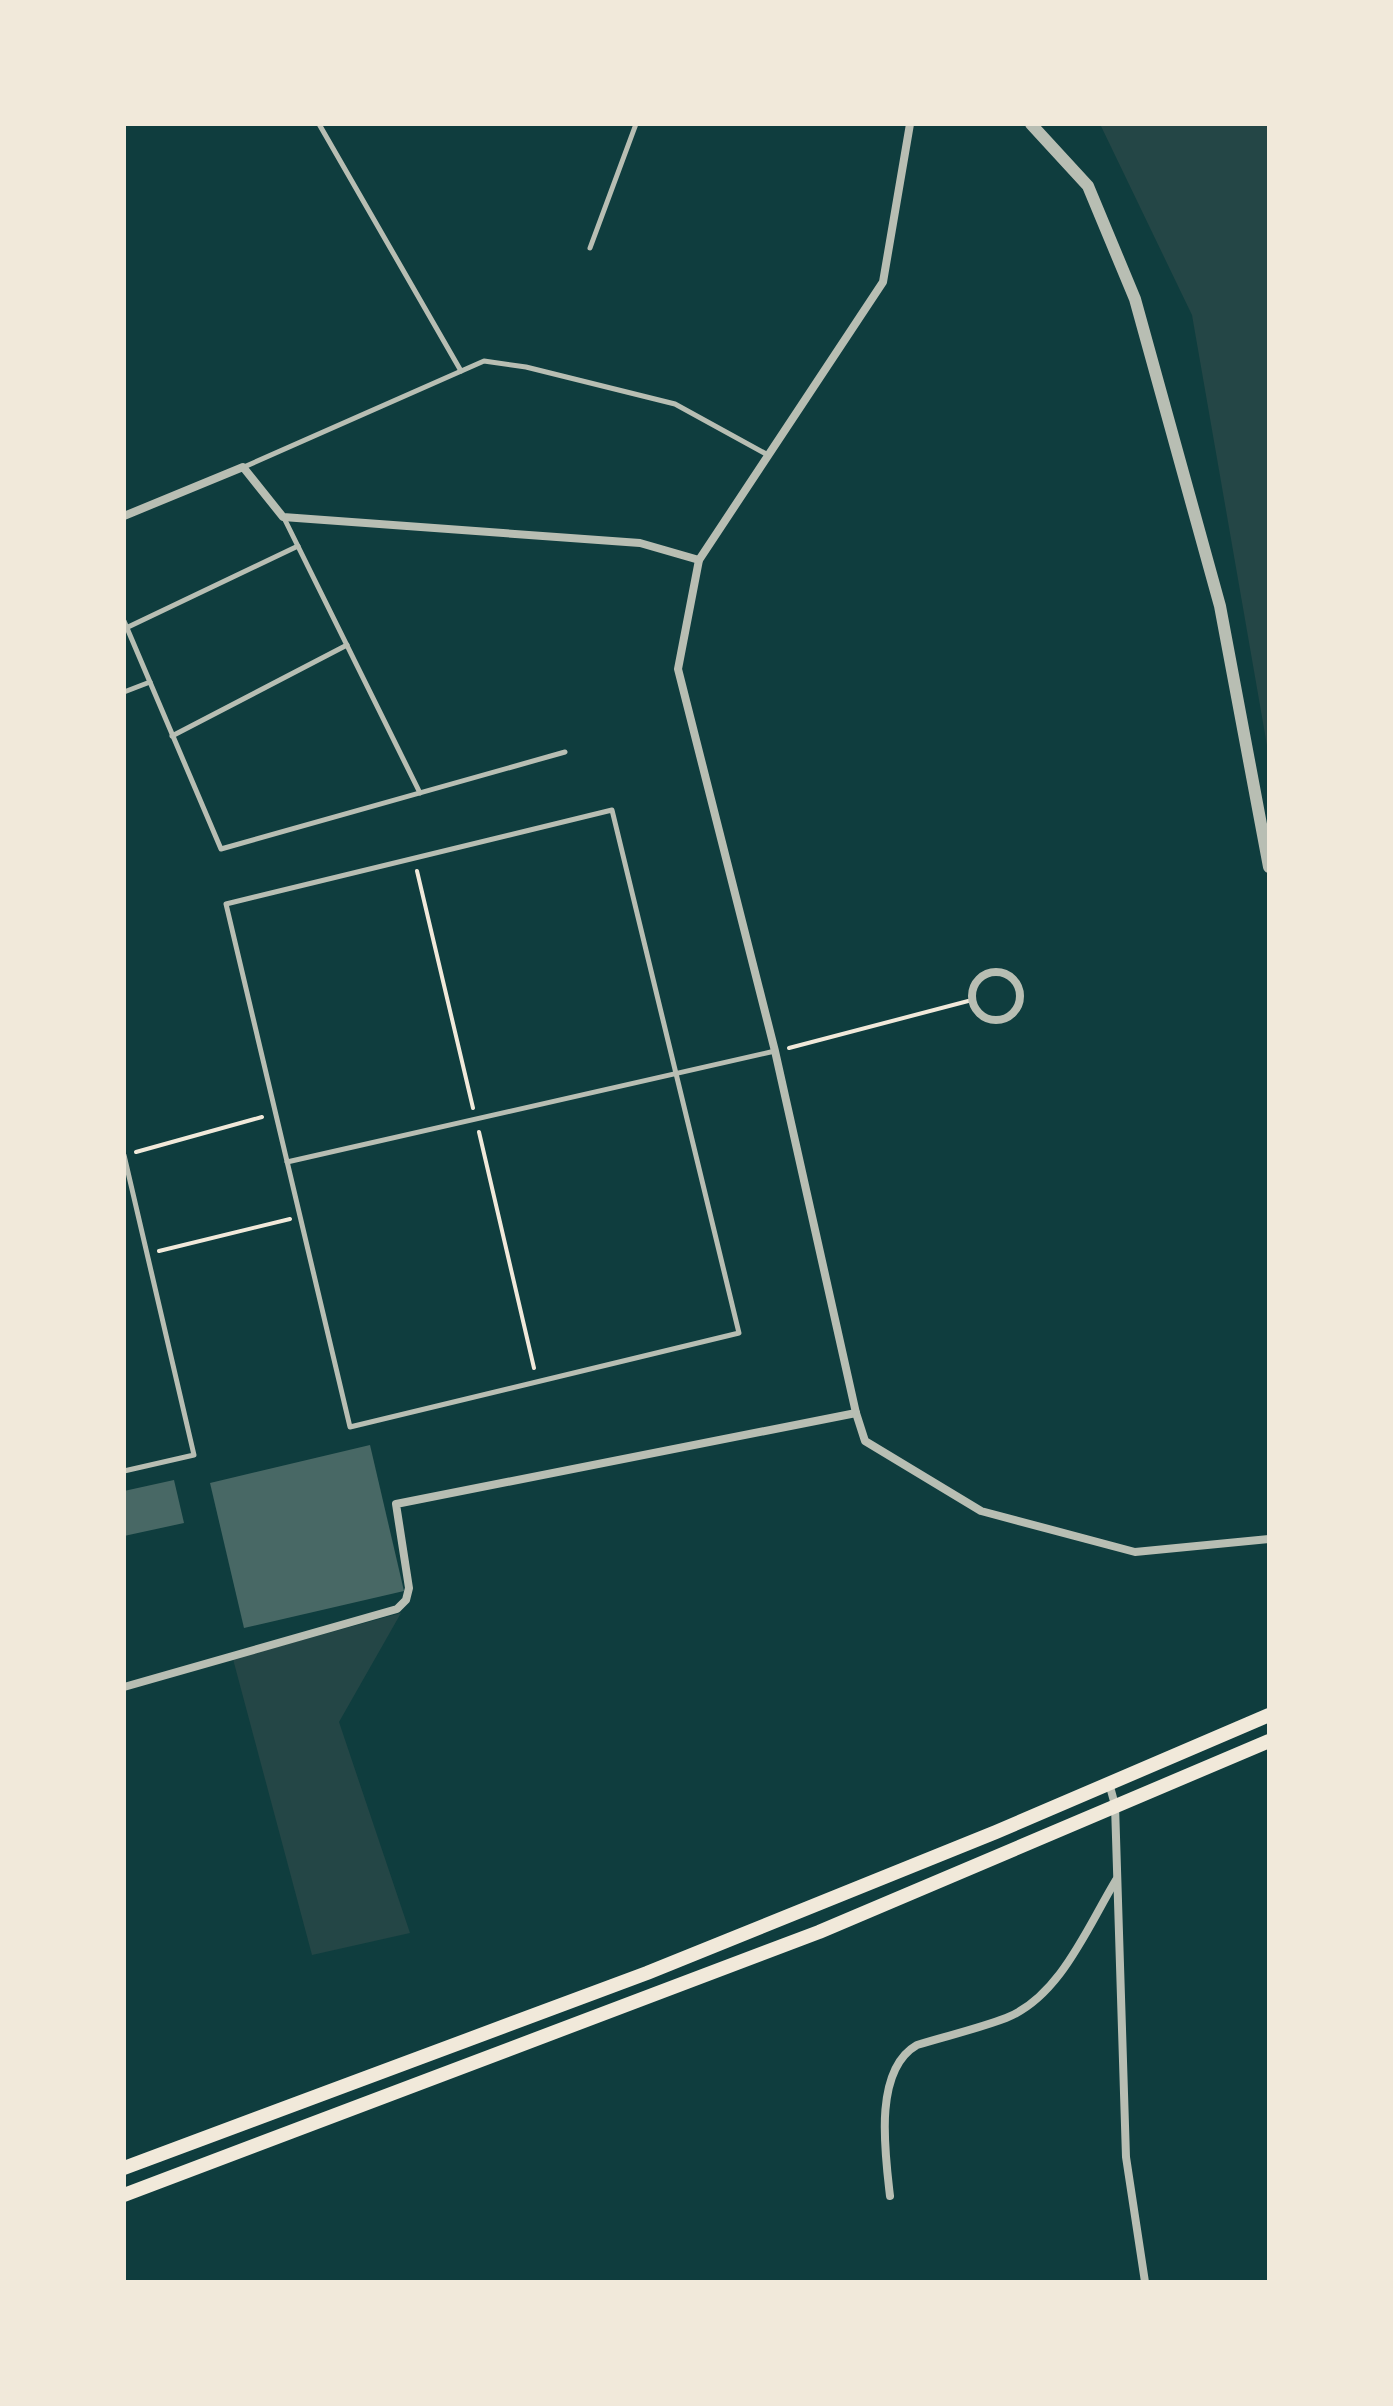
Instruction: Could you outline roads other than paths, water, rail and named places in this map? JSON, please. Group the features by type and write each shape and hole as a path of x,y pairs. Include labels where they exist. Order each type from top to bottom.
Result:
{"main road":[{"path":"124,2168 647,1973 1269,1715"},
{"path":"124,2195 819,1932 1269,1741"}],"street":[{"path":"910,124 883,282 699,560 678,669 775,1051 856,1413 865,1441 981,1511 1135,1552 1269,1539"},
{"path":"1031,124 1088,186 1135,299 1220,606 1269,867"},
{"path":"124,516 243,467 283,517 640,543 699,560"},
{"path":"994,972 1010,977 1019,990 1014,1012 1001,1020 986,1018 972,1000 980,978 994,972"},
{"path":"124,1687 397,1609 406,1600 409,1588 396,1504 856,1413"},
{"path":"1109,1783 1115,1805 1126,2157 1145,2282"},
{"path":"890,2196 885,2159 886,2111 896,2063 917,2045 1009,2017 1036,1998 1056,1978 1117,1879"}],"lane":[{"path":"319,124 461,371"},
{"path":"590,248 636,124"},
{"path":"243,467 484,361 526,367 675,404 768,455"},
{"path":"283,517 420,793"},
{"path":"298,546 125,625 221,849 565,752"},
{"path":"172,736 347,645"},
{"path":"124,692 150,682"},
{"path":"612,810 677,1074 739,1333 350,1427 226,904 612,810"},
{"path":"287,1162 775,1051"},
{"path":"124,1155 194,1455 124,1471"}]}
